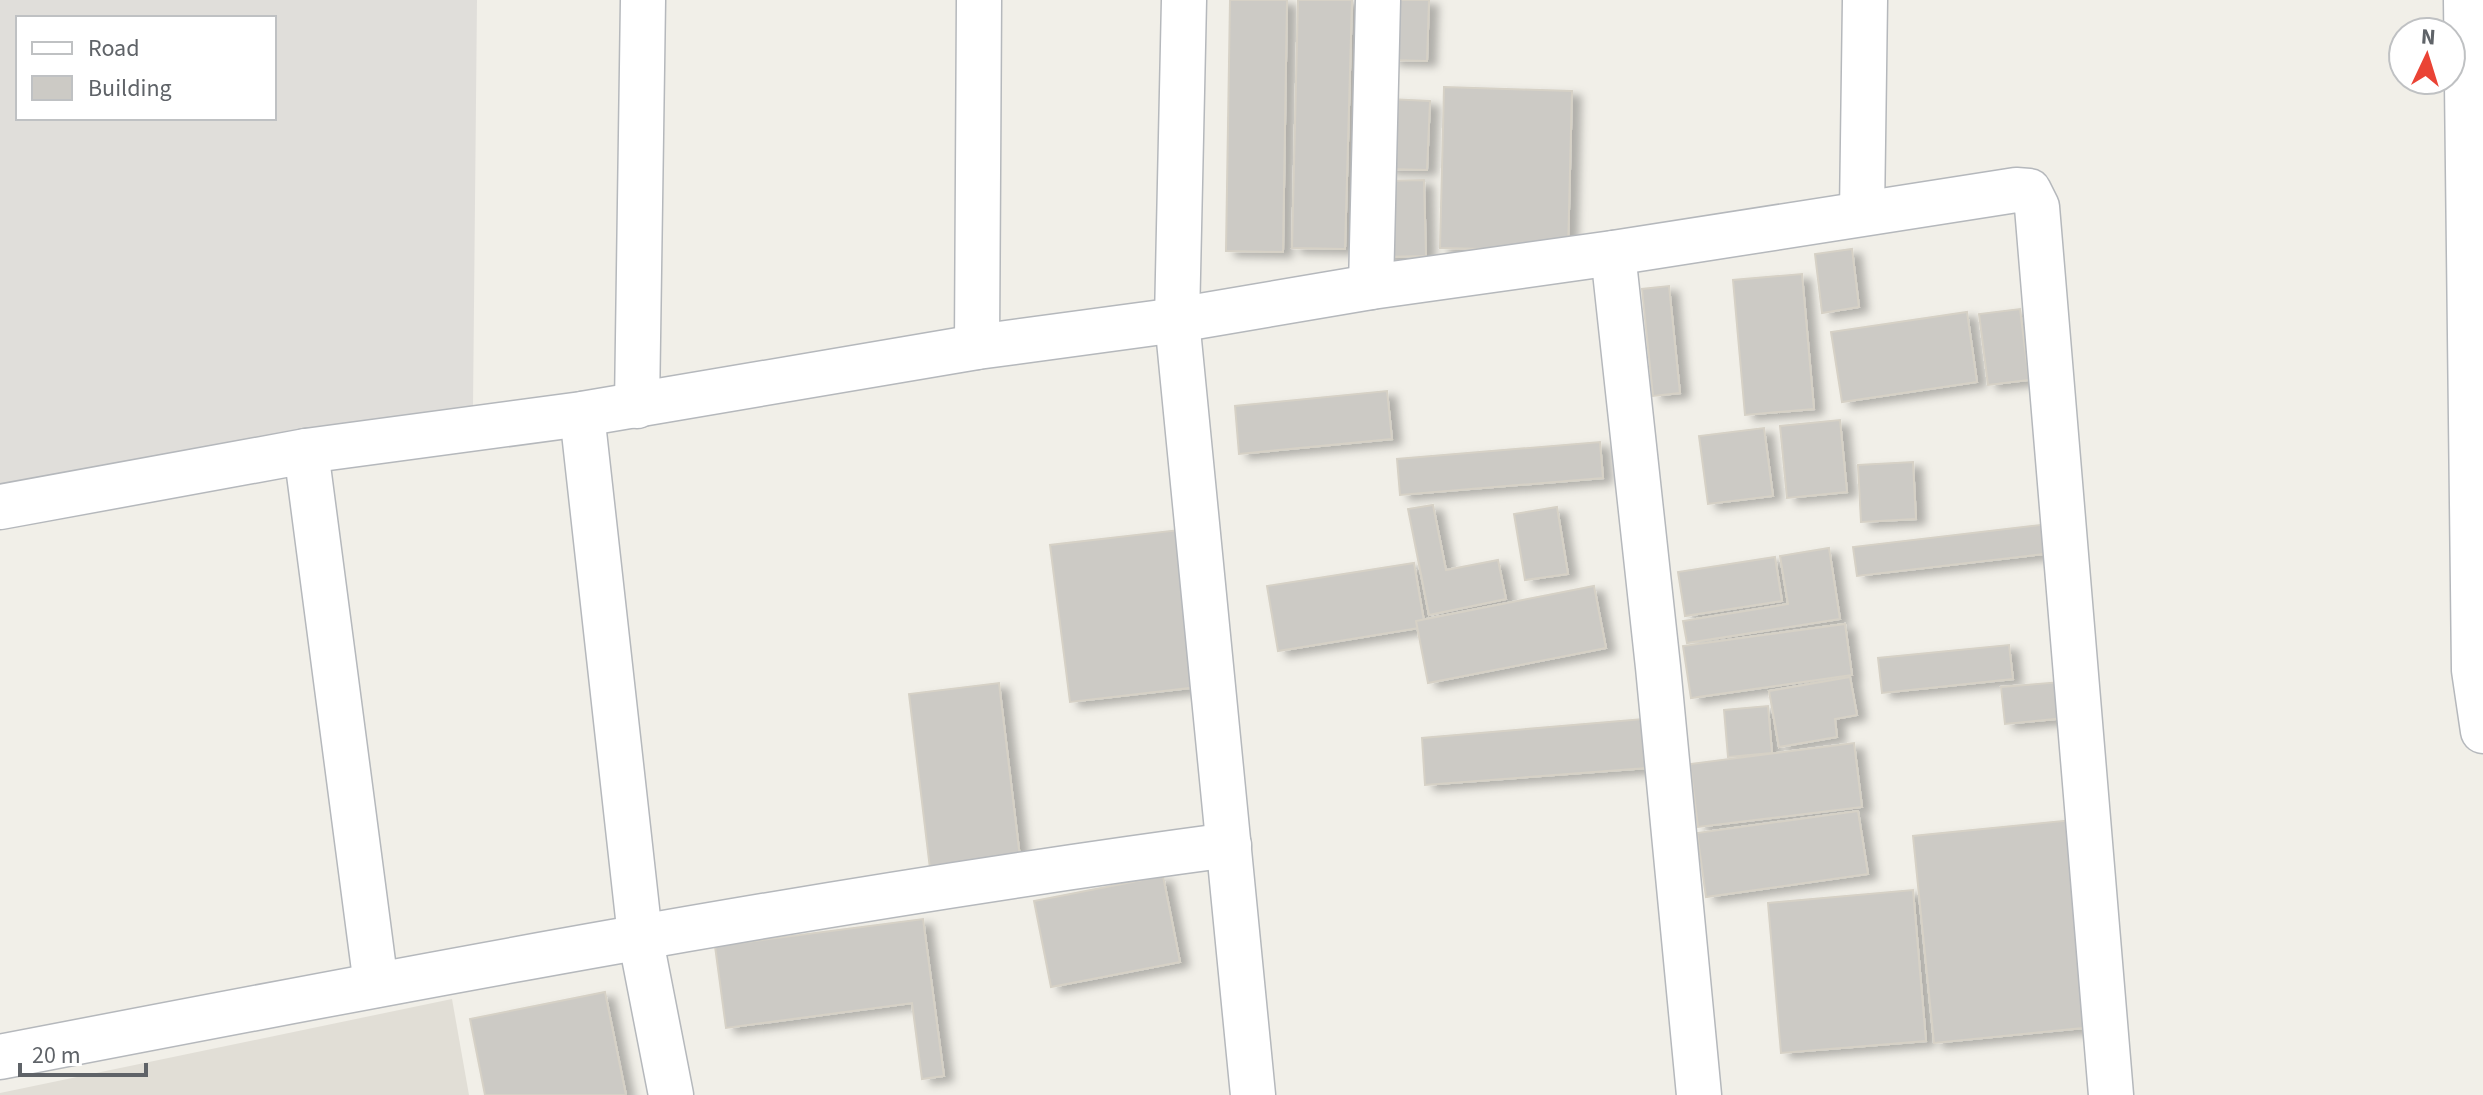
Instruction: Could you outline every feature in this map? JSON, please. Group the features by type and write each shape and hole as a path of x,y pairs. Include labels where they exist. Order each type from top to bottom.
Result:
{"street":[{"path":"637,406 643,0"},
{"path":"977,347 979,0"},
{"path":"1184,0 1177,320 1253,1095"},
{"path":"1371,287 1378,0"},
{"path":"1862,213 1865,0"},
{"path":"2466,0 2476,316 2474,670 2483,731"},
{"path":"0,507 306,451 637,406 977,347 1177,320 1371,287 2016,190 2029,191 2037,207 2111,1095"},
{"path":"1613,253 1658,667 1699,1095"},
{"path":"582,414 640,936 671,1095"},
{"path":"306,451 376,985"},
{"path":"0,1057 640,936 1061,868 1229,845"}],"shaded area":[{"path":"0,0 477,0 473,407 0,487"},
{"path":"452,999 469,1095 0,1095 0,1093"}],"building":[{"path":"1230,0 1287,0 1283,252 1226,251"},
{"path":"1298,0 1352,0 1345,249 1292,248"},
{"path":"1391,0 1429,0 1427,61 1390,60"},
{"path":"1444,87 1572,91 1568,251 1440,248"},
{"path":"1388,99 1430,101 1427,170 1385,169"},
{"path":"1424,180 1426,256 1382,257 1380,181"},
{"path":"1852,249 1859,307 1822,313 1815,254"},
{"path":"1802,274 1814,409 1745,415 1733,280"},
{"path":"1669,286 1680,393 1653,396 1642,289"},
{"path":"2020,309 2029,380 1988,385 1979,314"},
{"path":"1967,312 1977,382 1842,402 1831,332"},
{"path":"1387,391 1392,439 1239,454 1235,406"},
{"path":"1840,420 1847,492 1787,498 1780,426"},
{"path":"1764,428 1773,496 1708,504 1699,436"},
{"path":"1600,442 1603,478 1400,495 1397,459"},
{"path":"1913,462 1916,519 1861,522 1858,465"},
{"path":"1433,505 1446,570 1498,560 1506,599 1429,615 1408,509"},
{"path":"1557,507 1568,574 1525,580 1514,514"},
{"path":"2049,524 2053,553 1857,576 1853,547"},
{"path":"1179,530 1198,687 1070,702 1050,545"},
{"path":"1829,548 1840,619 1687,643 1683,621 1788,604 1780,556"},
{"path":"1775,557 1782,601 1685,616 1678,572"},
{"path":"1414,563 1425,627 1278,651 1267,586"},
{"path":"1594,586 1606,648 1428,683 1416,621"},
{"path":"1845,624 1852,675 1691,698 1683,646"},
{"path":"2009,645 2013,679 1882,693 1878,658"},
{"path":"1850,677 1857,715 1835,719 1837,737 1779,747 1769,691"},
{"path":"2061,682 2065,718 2005,724 2001,687"},
{"path":"999,683 1021,866 931,877 909,694"},
{"path":"1768,706 1772,753 1728,757 1724,710"},
{"path":"1643,719 1647,768 1425,785 1422,738"},
{"path":"1854,743 1862,807 1698,827 1690,764"},
{"path":"1858,811 1868,874 1706,897 1697,833"},
{"path":"2073,820 2093,1027 1934,1043 1913,836"},
{"path":"1163,876 1180,962 1051,987 1034,901"},
{"path":"1913,890 1926,1041 1781,1053 1768,903"},
{"path":"923,919 944,1076 922,1079 912,1003 726,1028 715,946"},
{"path":"605,992 626,1095 485,1095 470,1019"}]}
